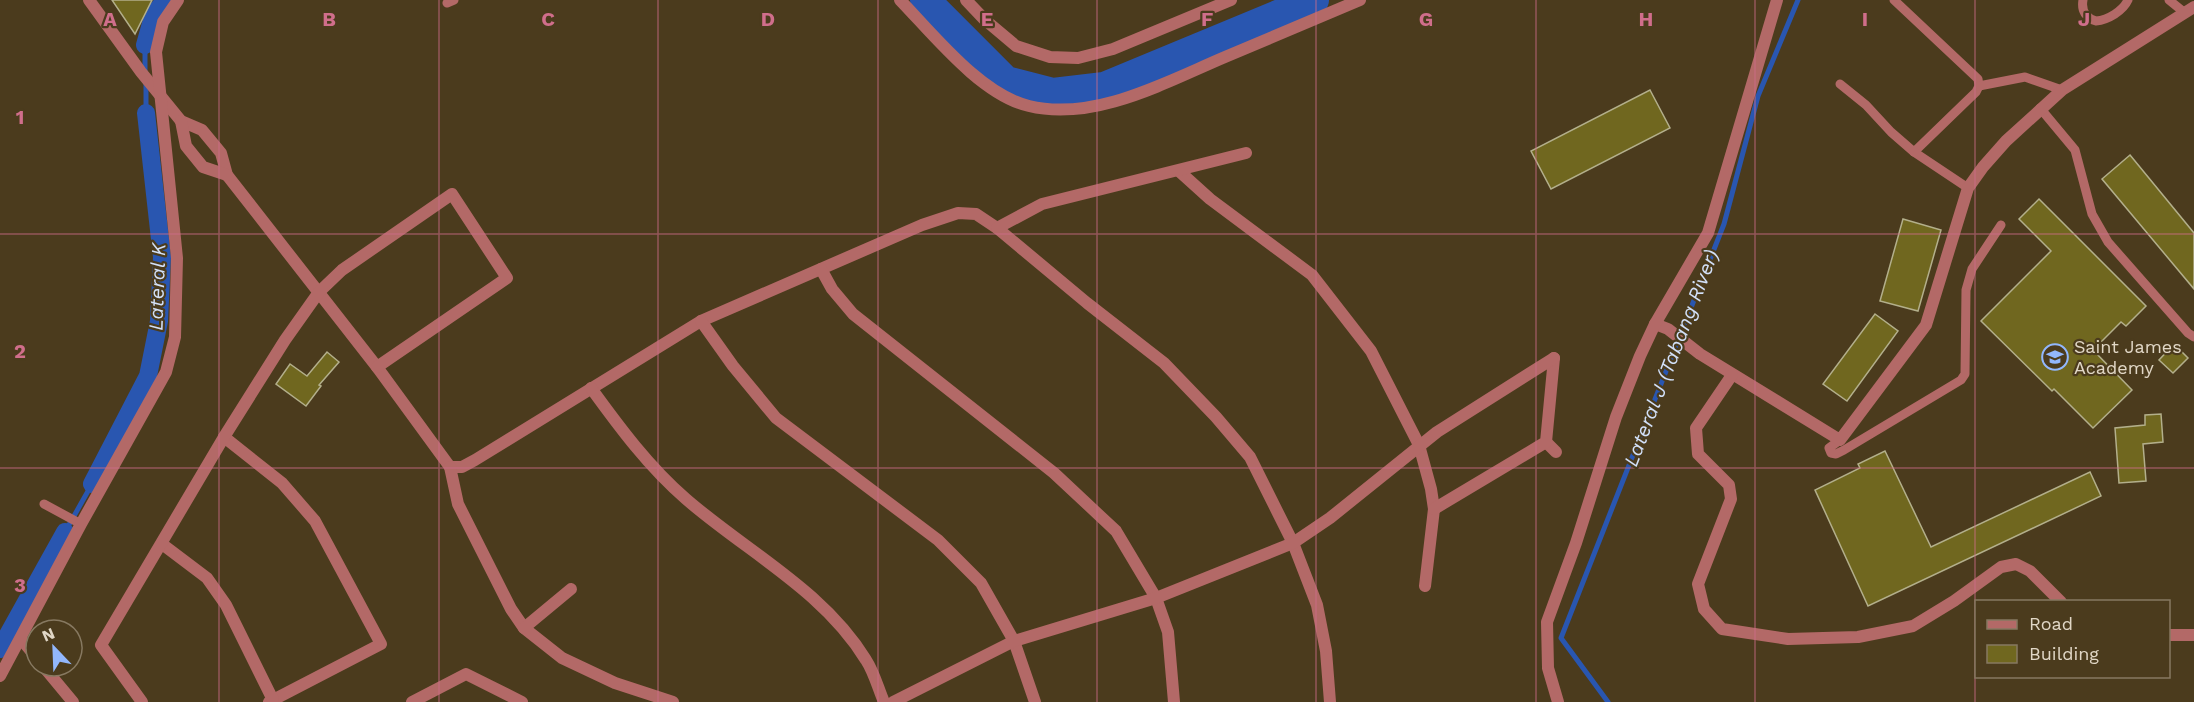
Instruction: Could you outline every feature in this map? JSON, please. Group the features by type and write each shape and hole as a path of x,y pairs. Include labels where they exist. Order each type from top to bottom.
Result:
{"street":[{"path":"89,0 111,33 181,121 202,130 221,153 227,175 377,367 450,467 458,504 511,609 524,628 562,658 615,682 672,702"},
{"path":"0,676 166,372 175,337 177,258 156,52 162,22 178,0"},
{"path":"900,0 967,70 996,92 1028,106 1070,110 1106,104 1156,86 1360,0"},
{"path":"966,0 1016,46 1050,57 1078,58 1113,49 1231,0"},
{"path":"1197,0 1203,12"},
{"path":"1558,702 1548,668 1547,622 1576,543 1616,417 1640,356 1655,324 1708,234 1777,0"},
{"path":"1655,324 1668,329 1732,375 1840,440 1926,325 1968,188 2006,141 2062,90 2190,10"},
{"path":"181,121 186,146 203,167 227,175"},
{"path":"998,228 1042,204 1246,153"},
{"path":"1179,171 1210,199 1312,275 1371,351 1419,445 1431,489 1434,509 1425,586"},
{"path":"142,702 101,645 224,437 285,339 319,292 342,270 452,194 507,278 377,367"},
{"path":"450,467 462,467 475,460 701,321 922,225 958,213 976,214 998,228 1087,303 1164,363 1250,456 1293,543 1317,605 1326,651 1330,702"},
{"path":"821,268 832,289 853,314 1054,473 1116,531 1156,598 1168,632 1174,702"},
{"path":"701,321 733,366 776,418 938,540 981,583 1014,641 1035,702"},
{"path":"893,702 1014,641 1156,598 1293,543 1330,518 1419,445 1554,358 1546,442"},
{"path":"1732,375 1696,428 1698,454 1729,485 1731,499 1698,584 1704,609 1722,629 1788,639 1858,637 1913,626 1954,601 2001,567 2016,564 2030,571 2059,600"},
{"path":"591,388 642,456 685,498 745,547 795,582 836,618 867,661 884,702"},
{"path":"162,544 207,578 226,605 271,701 381,644 315,521 282,483 224,437"},
{"path":"1546,442 1556,452"},
{"path":"1434,509 1546,442"},
{"path":"524,628 571,589"},
{"path":"2170,635 2194,635"},
{"path":"21,639 24,643"},
{"path":"412,702 466,674 522,702"},
{"path":"53,678 73,702"}],"lane":[{"path":"1894,0 1978,79 1979,86 1976,92 1914,152"},
{"path":"2083,0 2083,12 2096,21 2107,18 2125,6 2128,0"},
{"path":"2169,0 2190,10"},
{"path":"1979,86 2025,77 2062,90"},
{"path":"1840,84 1866,105 1891,132 1914,152 1968,188"},
{"path":"2040,108 2075,150 2092,214 2108,242 2194,337"},
{"path":"1840,440 1829,448 1832,453 1836,454 1844,450 1961,380 1965,374 1968,280 2001,225"},
{"path":"44,504 81,524"}],"building":[{"path":"112,0 152,0 135,34"},
{"path":"1650,90 1670,128 1551,189 1531,151"},
{"path":"2130,155 2194,233 2194,289 2102,179"},
{"path":"2039,199 2146,306 2126,326 2121,322 2093,350 2132,390 2093,428 1981,321 2051,251 2019,219"},
{"path":"1903,219 1941,230 1918,311 1880,301"},
{"path":"1875,314 1898,331 1847,401 1823,384"},
{"path":"2174,344 2188,358 2173,373 2159,360"},
{"path":"327,352 339,362 319,385 321,386 306,406 276,384 290,364 307,376"},
{"path":"2161,414 2163,442 2143,444 2146,481 2119,483 2115,428 2145,425 2145,415"},
{"path":"1885,451 1931,547 2090,472 2101,496 1868,606 1815,490 1860,468 1858,464"}],"waterway":[{"name":"Lateral K","path":"145,45 154,13 166,0"},
{"path":"925,0 1006,81 1053,93 1104,87 1314,0"},
{"name":"Lateral J (Tabang River)","path":"1608,702 1561,638 1724,224 1758,96 1798,0"},
{"path":"145,45 145,73"},
{"path":"146,83 146,113"},
{"name":"Lateral K","path":"92,484 148,376 159,321 162,257 146,113"},
{"path":"65,532 92,484"},
{"name":"Lateral K","path":"0,649 65,532"}],"place":[{"name":"Saint James Academy","path":"2055,357"}]}
